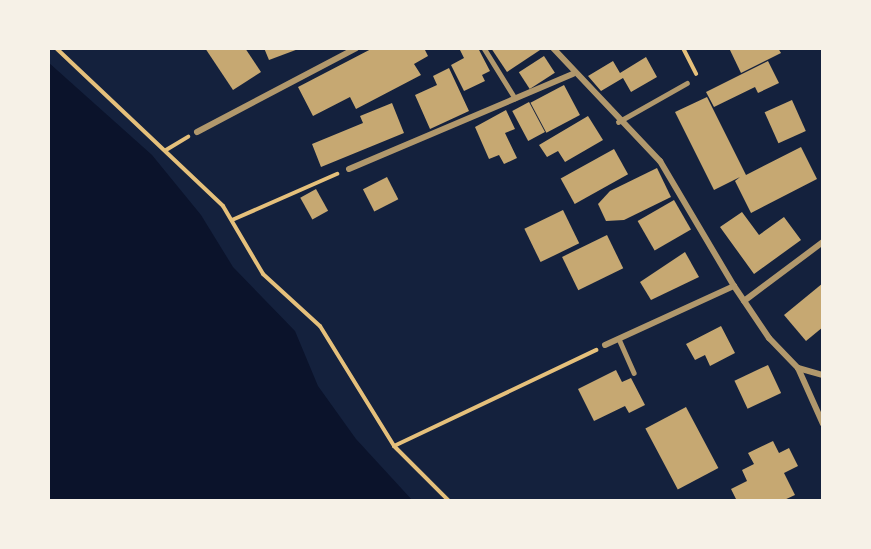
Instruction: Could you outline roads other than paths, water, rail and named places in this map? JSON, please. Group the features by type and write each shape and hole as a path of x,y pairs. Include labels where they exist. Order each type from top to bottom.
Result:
{"street":[{"path":"196,132 356,48"},
{"path":"553,48 573,74 618,122 660,161 734,286 798,368 823,424"},
{"path":"349,169 573,74"},
{"path":"744,301 823,243"},
{"path":"605,345 734,286"},
{"path":"798,368 823,375"}],"lane":[{"path":"484,48 515,98"},
{"path":"618,122 687,83"},
{"path":"619,339 634,373"}],"water":[{"path":"48,62 152,155 201,215 233,267 295,331 318,386 356,439 413,501 48,501"}]}
